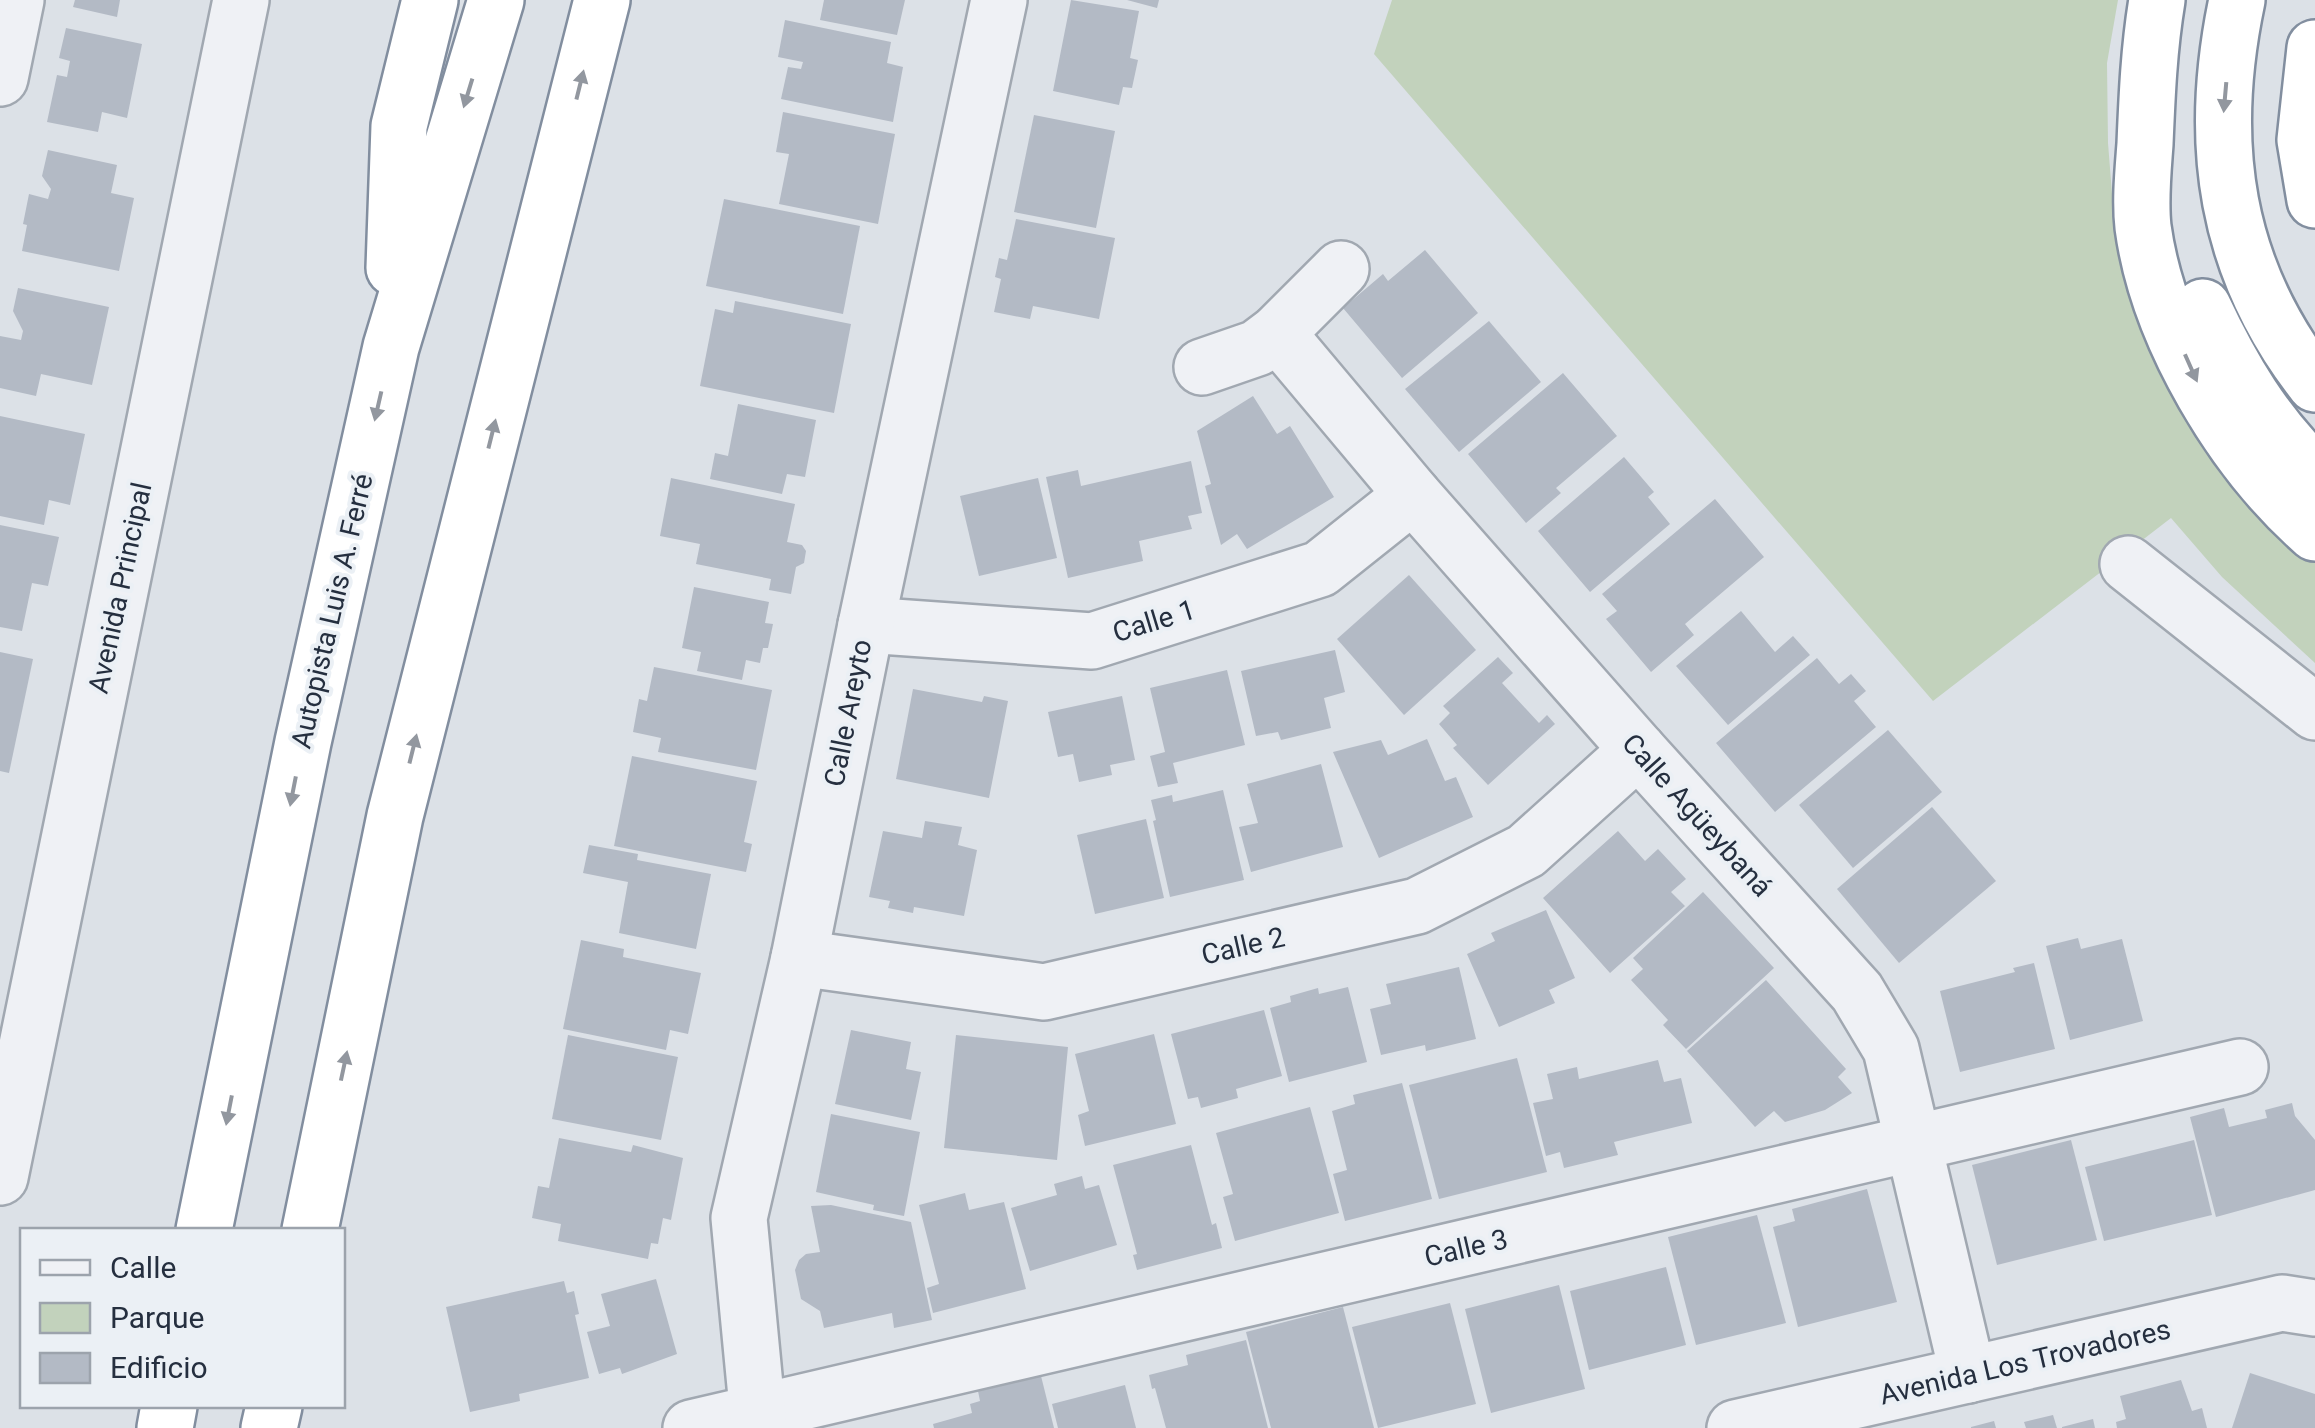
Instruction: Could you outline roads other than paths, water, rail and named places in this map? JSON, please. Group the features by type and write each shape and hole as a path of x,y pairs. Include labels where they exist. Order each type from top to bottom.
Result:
{"highway":[{"path":"391,347 399,126 430,0"},
{"name":"Autopista Luis A. Ferré","path":"204,1228 303,742 391,347 496,0"},
{"path":"310,1228 396,816 602,0"},
{"path":"2157,0 2148,55 2142,224 2150,264 2168,316 2204,396 2255,473 2315,533"},
{"path":"2238,0 2231,31 2222,147 2232,209 2253,284 2294,357 2315,384"},
{"path":"2315,48 2305,140 2315,200"},
{"path":"2145,139 2170,226 2226,356 2266,418 2315,472"}],"street":[{"path":"0,78 16,0"},
{"name":"Avenida Principal","path":"0,1176 9,1086 241,0"},
{"name":"Calle Areyto","path":"758,1420 739,1218 799,958 998,0"},
{"path":"1202,366 1257,348 1341,269"},
{"name":"Calle Agüeybaná","path":"1277,333 1413,495 1858,992 1891,1050 1968,1374"},
{"name":"Calle 1","path":"866,626 1092,641 1320,569 1413,495"},
{"path":"2128,564 2315,712"},
{"name":"Calle 2","path":"799,958 1044,992 1417,906 1526,852 1638,750"},
{"name":"Calle 3","path":"691,1428 758,1420 2240,1067"},
{"name":"Avenida Los Trovadores","path":"1735,1428 2282,1303 2315,1308"}]}
